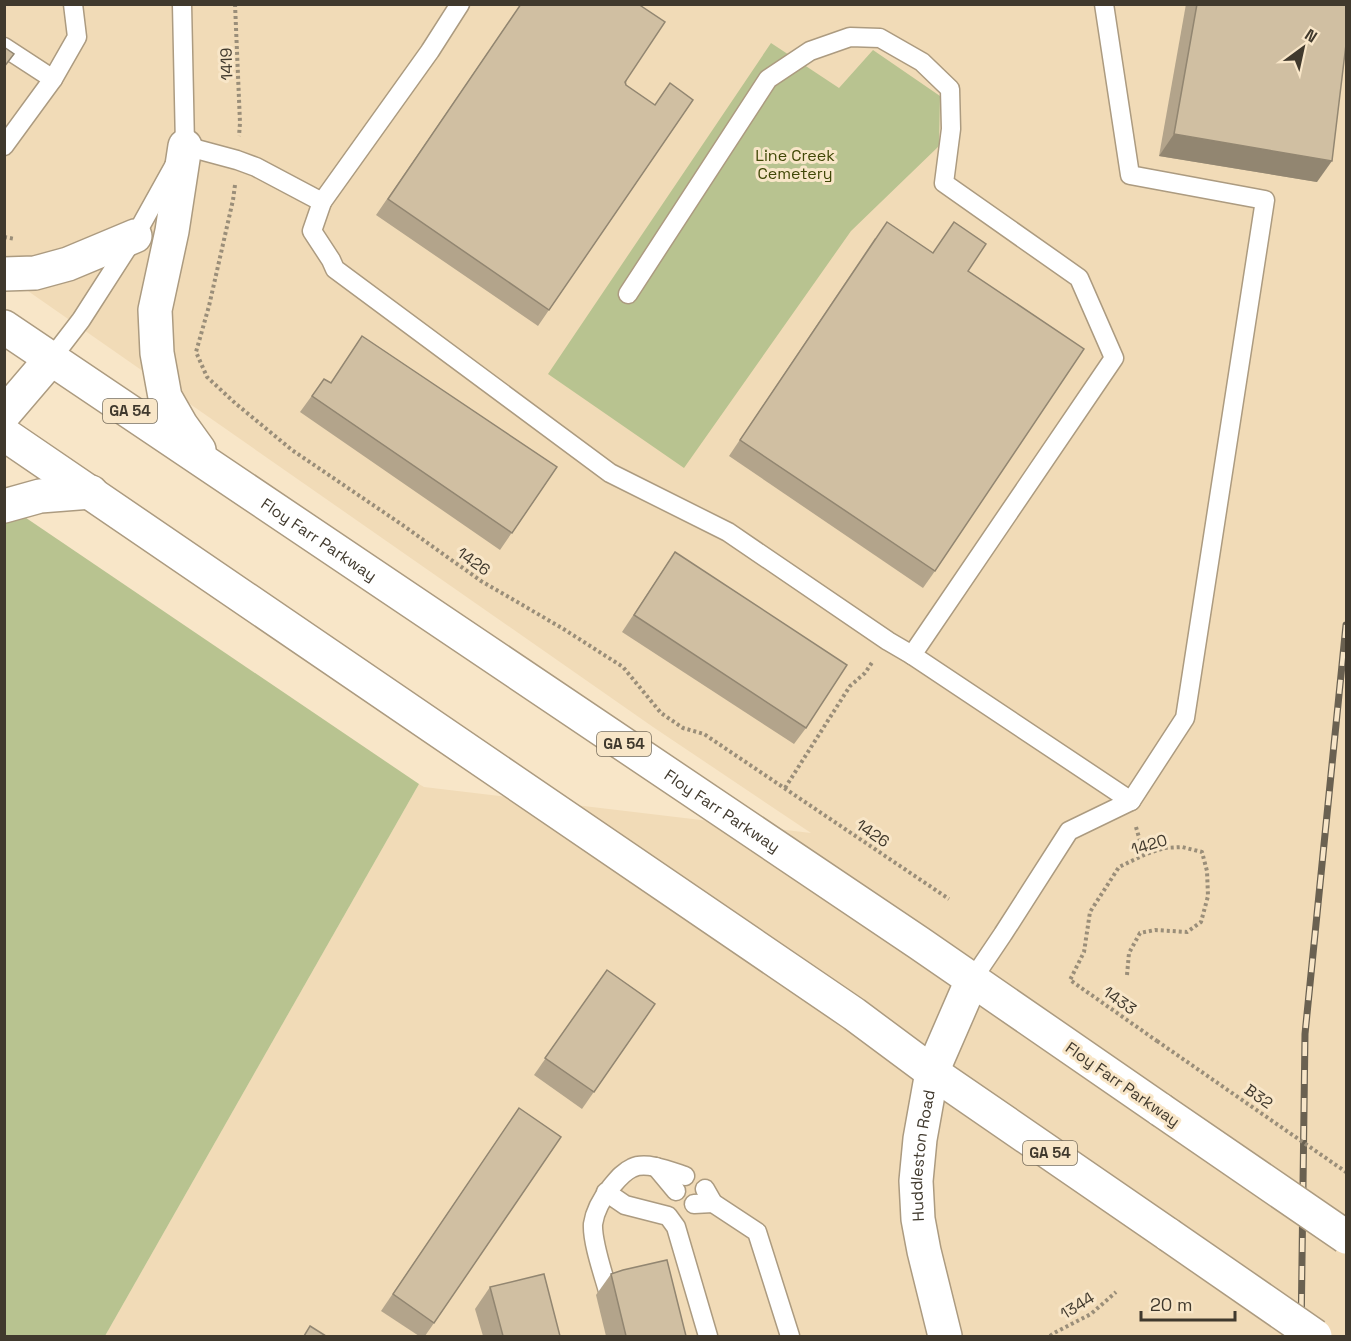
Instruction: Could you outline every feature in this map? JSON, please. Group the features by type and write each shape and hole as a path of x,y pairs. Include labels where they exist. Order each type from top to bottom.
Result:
{"main road":[{"path":"185,146 172,231 155,310 157,352 165,397 181,426 209,464"},
{"path":"4,274 35,273 68,264 135,236"},
{"name":"Floy Farr Parkway","path":"4,327 972,980 1347,1237"},
{"path":"4,414 51,359"},
{"name":"GA 54","path":"4,434 854,1014 932,1071 1316,1336"},
{"path":"4,506 40,496 91,492"},
{"name":"Huddleston Road","path":"945,1336 918,1219 916,1181 920,1139 932,1071 972,980"}],"lane":[{"path":"4,146 53,79 77,37 73,4"},
{"path":"51,359 81,320 135,236 185,146 182,4"},
{"path":"460,4 430,51 322,202 312,231 335,269 610,473 728,532 888,641 1131,801"},
{"path":"972,980 1069,831 1131,801 1185,718 1265,200 1130,175 1104,4"},
{"path":"628,294 768,79 810,51 850,38 880,38 922,62 950,89 951,129 944,183 1079,278 1114,358 912,655"},
{"path":"4,47 53,79"},
{"path":"185,146 256,167 322,202"},
{"path":"608,1291 593,1224 597,1208 606,1192 633,1167 656,1166 680,1184"},
{"path":"606,1192 625,1205 668,1216 676,1227 708,1336"},
{"path":"704,1199 757,1232 790,1336"}],"path":[{"name":"1419","path":"235,4 240,123"},
{"name":"1426","path":"240,123 233,200 196,352 207,377 292,450 481,581 622,667 661,713 683,728 704,734 949,899"},
{"path":"785,788 850,686 865,673 888,641"},
{"name":"1420","path":"1070,980 1084,952 1090,912 1119,867 1164,848 1182,847 1202,852 1207,871 1208,896 1201,922 1187,932 1155,930 1140,933 1129,953 1127,975"},
{"name":"1433","path":"1070,980 1157,1041"},
{"name":"B32","path":"1157,1041 1347,1172"},
{"name":"1344","path":"1050,1336 1091,1314 1116,1292"}],"shaded area":[{"path":"5,5 1346,5 1346,1336 105,1336 419,784 424,787 811,833 653,727 5,275"}],"green space":[{"name":"Line Creek Cemetery","path":"771,43 839,88 873,50 940,96 939,146 851,231 684,468 548,374"},
{"path":"4,503 419,784 105,1336 5,1336"}],"building":[{"path":"521,4 638,4 665,22 625,82 626,85 655,105 670,83 693,100 549,310 388,199"},
{"path":"1197,4 1347,4 1347,36 1332,161 1174,134"},
{"path":"4,47 14,54 4,67"},
{"path":"887,222 933,253 954,222 986,244 968,271 1084,349 935,571 740,440"},
{"path":"362,336 557,467 512,533 312,396 324,379 331,383"},
{"path":"675,552 847,665 806,728 634,615"},
{"path":"607,970 655,1004 594,1092 545,1058"},
{"path":"519,1108 561,1137 434,1323 393,1294"},
{"path":"667,1260 686,1336 626,1336 611,1274"},
{"path":"544,1274 560,1336 503,1336 490,1287"},
{"path":"310,1326 326,1336 304,1336"}],"railway":[{"path":"1301,1336 1305,1034 1346,625"}]}
